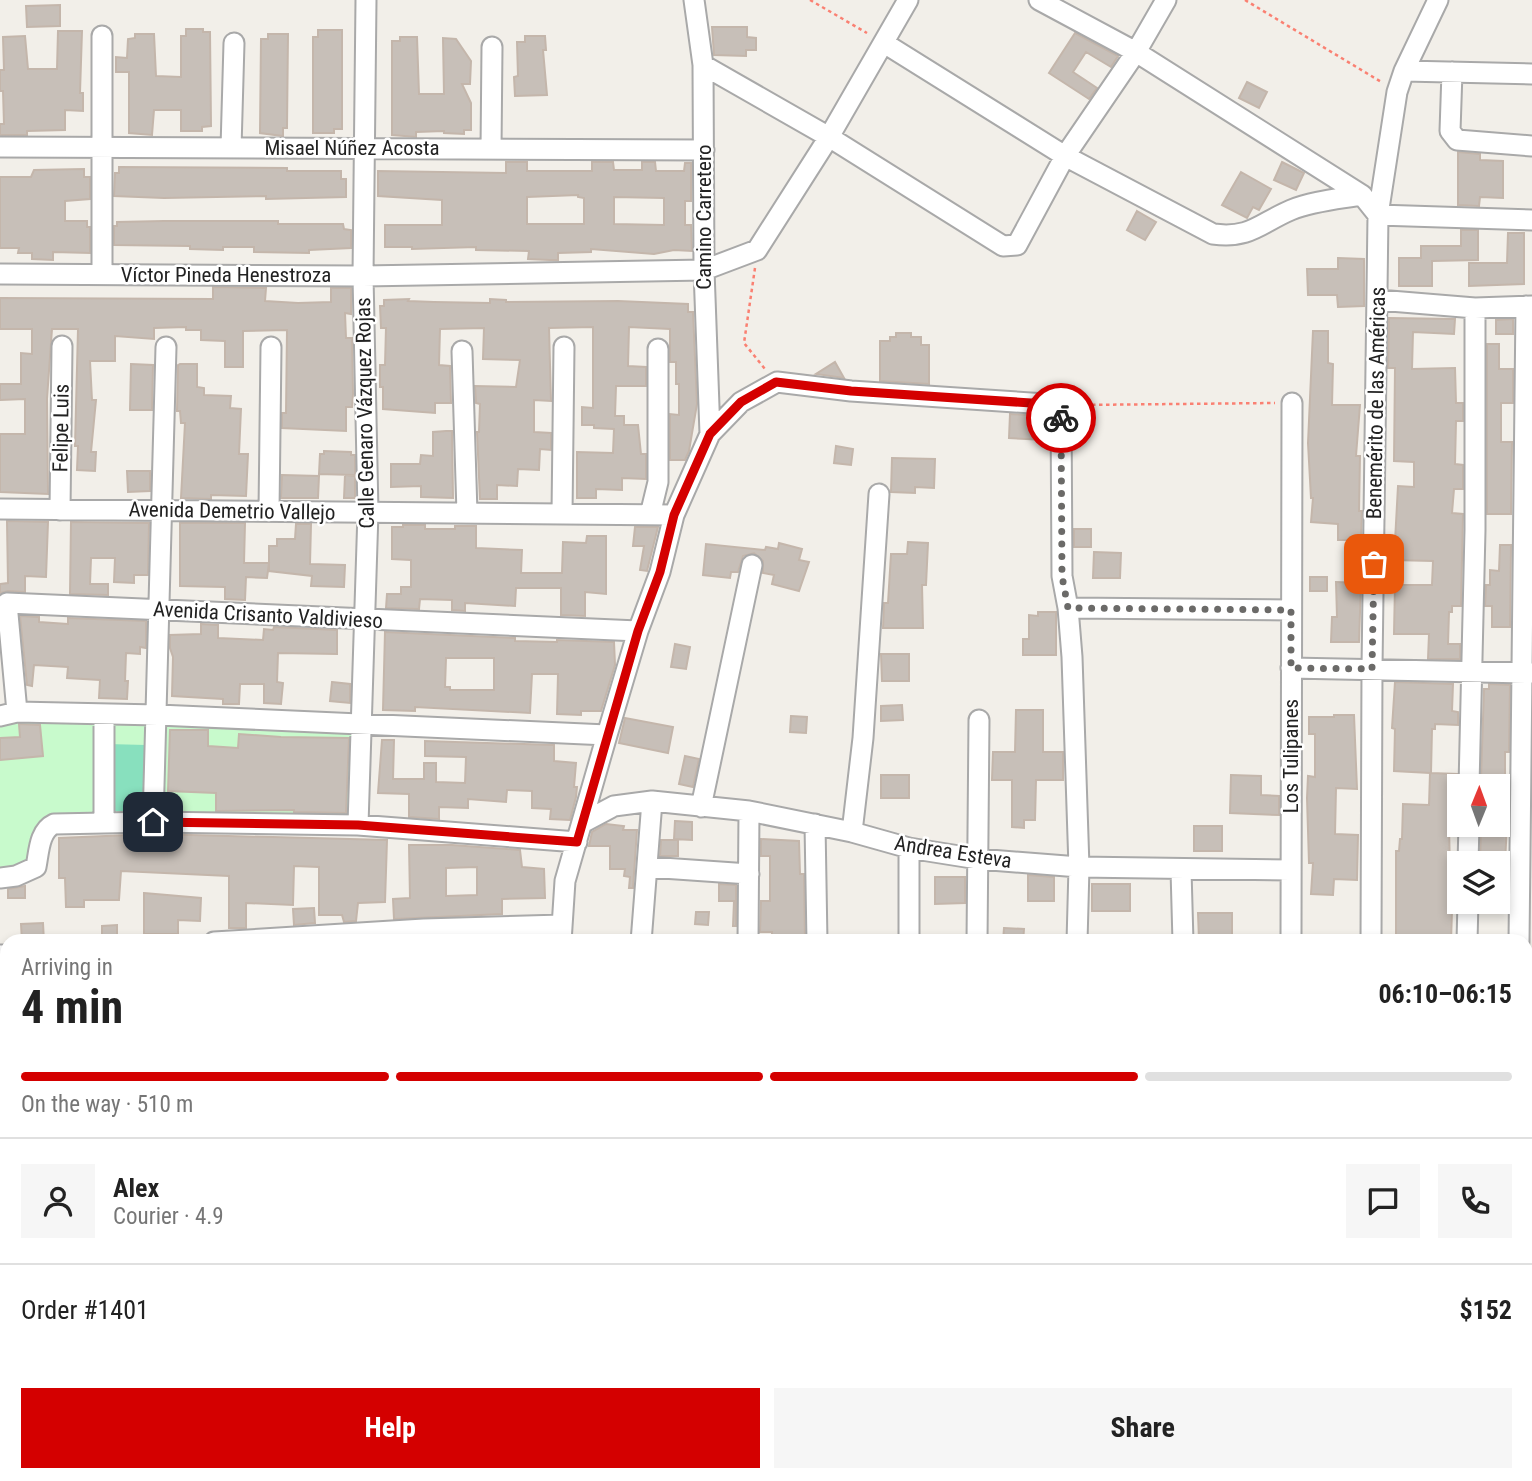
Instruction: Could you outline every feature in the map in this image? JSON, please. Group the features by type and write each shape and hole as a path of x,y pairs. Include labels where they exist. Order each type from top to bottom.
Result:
{"street":[{"name":"Calle Genaro Vázquez Rojas","path":"358,825 368,512 363,276 366,0"},
{"name":"Camino Carretero","path":"694,0 703,65 704,270 710,434"},
{"path":"757,250 829,137 908,0"},
{"path":"1039,0 1136,52 1362,195 1378,215 1532,220"},
{"path":"703,65 829,137 1003,246 1011,247 1017,245 1065,156 1136,52 1166,0"},
{"name":"Benemérito de las Américas","path":"1371,934 1378,215 1397,92 1404,71 1438,0"},
{"path":"102,36 102,275"},
{"path":"231,148 234,43"},
{"path":"884,43 1065,156 1213,234 1246,233 1292,210 1362,195"},
{"path":"491,149 492,47"},
{"path":"1404,71 1532,74"},
{"path":"1452,72 1450,131 1457,140 1532,146"},
{"name":"Misael Núñez Acosta","path":"0,147 704,150"},
{"name":"Víctor Pineda Henestroza","path":"0,274 363,276 704,270 757,250"},
{"path":"1378,300 1475,308 1529,306 1526,893 1520,934"},
{"path":"1469,774 1475,530 1475,308"},
{"name":"Felipe Luis","path":"60,510 62,346"},
{"path":"269,512 271,346"},
{"path":"153,822 166,347"},
{"path":"562,514 564,347"},
{"path":"650,515 658,482 658,349"},
{"path":"462,351 467,513"},
{"path":"529,934 561,933 565,881 638,631 660,572 674,515 710,434 741,402 776,382 851,391 1061,405 1062,576 1072,657 1079,867 1077,934"},
{"name":"Los Tulipanes","path":"1291,934 1292,403"},
{"path":"852,832 863,738 879,494"},
{"name":"Avenida Demetrio Vallejo","path":"0,509 674,515"},
{"path":"701,807 752,565"},
{"name":"Avenida Crisanto Valdivieso","path":"9,714 7,603 638,631"},
{"path":"1068,608 1291,610"},
{"path":"1291,668 1527,673"},
{"path":"9,714 158,715 607,735"},
{"path":"104,714 104,823"},
{"path":"977,934 979,720"},
{"path":"642,934 652,801"},
{"name":"Andrea Esteva","path":"580,832 614,806 652,801 750,811 852,832 909,848 978,859 1079,867 1290,870"},
{"path":"748,934 750,811"},
{"path":"0,878 16,876 36,867 42,838 47,828 54,824 153,822 358,825 580,832"},
{"path":"815,824 817,934"},
{"path":"909,848 909,934"},
{"path":"648,867 749,874"},
{"path":"1181,870 1183,934"},
{"path":"1468,914 1468,934"}],"path":[{"path":"810,0 884,43"},
{"path":"1245,0 1397,92"},
{"path":"757,250 744,343 776,382"},
{"path":"1061,405 1292,403"}],"green space":[{"path":"0,716 360,726 358,825 47,828 36,867 0,875"},
{"path":"107,744 146,745 145,812 106,811"}],"building":[{"path":"60,5 60,26 27,27 26,6"},
{"path":"712,27 747,27 747,37 756,38 756,50 746,50 746,56 714,55"},
{"path":"186,29 203,29 203,32 210,32 211,126 202,127 202,131 181,131 181,110 154,110 152,135 129,133 129,72 116,72 116,57 127,58 128,39 135,38 135,34 154,34 156,76 181,77 181,36 186,36"},
{"path":"318,30 342,30 342,129 334,129 334,133 313,133 313,37 318,37"},
{"path":"58,31 82,31 80,93 83,93 83,111 65,110 65,130 0,135 0,124 4,124 3,91 0,91 0,70 4,70 3,37 25,36 28,69 57,69"},
{"path":"1075,33 1118,56 1111,67 1086,52 1073,72 1097,88 1089,99 1049,73"},
{"path":"268,34 288,34 287,128 283,128 283,136 260,133 261,39 268,39"},
{"path":"525,36 545,36 546,50 543,50 547,95 515,96 514,77 518,76 517,42 525,42"},
{"path":"400,37 417,37 419,94 444,94 443,38 456,39 471,61 470,84 462,84 471,103 471,130 464,130 464,134 444,131 416,132 416,137 392,135 392,41 400,41"},
{"path":"1247,82 1267,92 1259,108 1239,98"},
{"path":"1458,152 1480,154 1480,160 1503,161 1503,198 1480,197 1479,206 1458,205"},
{"path":"506,162 527,162 527,171 592,171 592,162 613,162 614,170 642,170 642,162 655,162 656,171 684,171 685,163 691,163 691,201 685,201 685,225 691,225 692,251 674,250 654,254 591,249 591,252 558,253 558,260 550,260 528,259 529,251 476,250 476,247 385,247 385,225 442,225 442,200 378,196 378,171 506,173","holes":["578,195 584,198 584,224 527,224 527,197","614,197 664,198 664,225 614,224"]},
{"path":"1282,162 1304,173 1296,190 1274,180"},
{"path":"119,167 341,171 341,179 346,179 346,197 266,199 266,196 114,196 115,173 119,173"},
{"path":"84,169 84,177 90,177 90,199 65,201 65,221 87,221 87,227 90,227 90,253 53,252 53,260 32,259 32,253 18,253 19,248 0,248 0,177 31,177 34,170"},
{"path":"1241,172 1271,189 1259,210 1253,207 1247,218 1222,205"},
{"path":"1137,211 1156,222 1145,240 1127,230"},
{"path":"117,222 343,224 344,229 351,230 351,248 309,250 309,253 254,252 254,247 223,247 223,250 190,249 190,246 114,245 114,226 117,226"},
{"path":"1461,230 1478,230 1478,260 1432,261 1432,286 1399,286 1399,258 1421,258 1421,246 1461,246"},
{"path":"1508,233 1524,233 1524,284 1469,286 1469,263 1507,263"},
{"path":"1338,258 1364,259 1364,306 1338,307 1337,295 1308,295 1307,269 1338,269"},
{"path":"213,287 266,288 265,301 298,303 331,302 331,288 351,288 351,314 345,313 346,338 352,338 353,394 352,407 346,407 346,431 282,428 282,413 286,413 287,330 243,331 243,367 225,367 225,341 201,340 201,330 186,330 186,327 154,328 154,339 115,336 115,361 90,361 92,400 96,400 91,452 96,452 95,471 77,470 78,446 75,446 78,329 52,329 47,399 48,494 0,492 0,434 25,434 25,399 0,400 0,384 21,384 21,353 32,354 32,329 0,329 0,298 213,299"},
{"path":"409,299 408,301 434,302 490,303 490,299 506,302 618,301 688,304 688,312 693,312 697,404 685,460 670,460 670,414 679,415 679,384 676,384 676,362 670,362 670,329 629,327 628,366 646,367 646,386 616,386 615,416 624,416 624,425 638,425 641,454 646,454 646,479 622,478 622,490 596,489 596,498 577,498 577,452 613,453 614,429 582,425 582,407 593,408 593,327 549,328 551,401 534,400 534,432 551,433 551,450 540,449 539,470 518,469 517,486 497,485 497,499 480,499 477,432 480,404 476,403 475,386 516,387 520,360 483,359 484,328 440,329 439,365 450,366 451,403 435,403 435,413 383,409 380,365 385,365 386,328 381,328 380,306 384,306 384,300"},
{"path":"1389,318 1455,319 1454,334 1413,332 1412,369 1455,368 1456,403 1463,403 1463,421 1456,421 1455,464 1463,465 1463,489 1454,489 1452,513 1463,514 1461,606 1452,606 1452,612 1449,612 1448,644 1460,644 1460,659 1428,659 1429,634 1394,634 1395,585 1432,585 1433,561 1394,560 1398,486 1414,487 1414,462 1394,461 1395,368 1388,368"},
{"path":"1513,319 1513,334 1496,334 1496,320"},
{"path":"1313,331 1328,331 1328,363 1333,364 1332,405 1360,405 1356,456 1360,456 1361,540 1338,540 1338,524 1311,522 1313,498 1308,443"},
{"path":"896,333 911,333 911,337 921,337 921,345 929,345 929,384 880,381 880,341 890,341 890,337 896,337"},
{"path":"1487,344 1499,344 1499,369 1513,369 1513,403 1501,403 1501,442 1512,442 1511,514 1487,514"},
{"path":"835,362 844,378 816,374"},
{"path":"131,364 153,365 152,410 130,410"},
{"path":"180,364 197,364 197,387 204,388 204,395 231,396 230,408 241,409 239,454 248,454 246,496 181,498 185,423 181,423 180,411 177,411"},
{"path":"1010,414 1046,416 1045,440 1009,438"},
{"path":"452,431 453,498 421,497 421,486 391,487 391,464 420,464 421,455 433,456 433,432"},
{"path":"836,446 853,449 851,465 834,463"},
{"path":"324,451 351,452 351,455 355,455 355,475 319,474 320,454 324,454"},
{"path":"892,458 935,459 934,488 915,487 915,493 891,492"},
{"path":"127,471 150,471 150,491 128,492"},
{"path":"282,475 319,476 318,498 281,498"},
{"path":"345,475 355,476 355,498 344,498"},
{"path":"7,521 48,522 46,577 25,576 25,592 0,593 0,584 8,583"},
{"path":"71,522 149,523 148,575 134,575 134,583 114,582 115,558 91,558 90,584 108,584 108,595 70,594"},
{"path":"180,523 245,523 244,563 269,563 267,578 246,577 245,600 225,599 225,587 180,586"},
{"path":"296,524 311,524 310,564 345,565 344,587 311,586 312,576 269,571 269,546 277,546 277,539 295,539"},
{"path":"425,525 425,529 476,526 476,548 522,550 521,573 562,573 563,542 586,543 587,536 606,536 606,594 585,592 585,616 561,615 561,588 516,588 515,606 465,603 465,611 452,610 452,600 420,599 419,609 386,608 387,594 401,594 401,587 411,587 411,560 392,559 392,527"},
{"path":"635,527 658,527 647,571 640,570 644,546 633,546"},
{"path":"1074,529 1091,529 1091,547 1074,547"},
{"path":"908,542 928,543 926,585 922,585 923,628 883,628 884,603 888,603 891,554 907,554"},
{"path":"779,543 802,549 799,560 809,562 799,591 772,584 774,575 763,573 763,561 754,553 743,556 738,572 731,572 730,578 703,575 706,544 765,550 766,547 778,549"},
{"path":"1500,545 1511,545 1510,627 1492,627 1492,606 1485,606 1490,570 1499,571"},
{"path":"1094,552 1121,553 1120,578 1093,578"},
{"path":"1310,577 1327,577 1327,591 1310,591"},
{"path":"1336,582 1361,583 1359,642 1331,642 1332,617 1337,617"},
{"path":"1038,612 1056,612 1056,655 1023,655 1023,639 1029,639 1029,615 1038,616"},
{"path":"20,616 39,617 39,622 68,624 68,618 146,621 146,648 140,647 140,654 126,653 127,699 99,698 100,680 67,678 68,667 34,665 32,686 27,685"},
{"path":"201,624 218,625 218,638 263,640 264,629 273,630 274,627 337,630 337,654 278,653 277,682 283,683 281,704 264,703 264,684 240,684 239,704 223,704 223,699 172,696 173,657 170,635 201,634"},
{"path":"385,632 515,638 515,641 614,642 615,665 601,711 581,711 581,715 557,714 558,674 532,674 530,713 415,707 415,711 383,710","holes":["446,658 494,658 494,690 450,690 450,687 445,687"]},
{"path":"675,644 690,647 686,669 671,667"},
{"path":"881,654 909,654 909,681 882,681"},
{"path":"332,682 350,684 350,703 330,701"},
{"path":"1395,682 1453,684 1452,711 1458,712 1458,725 1435,724 1435,729 1432,729 1431,773 1457,774 1447,774 1450,851 1447,851 1447,914 1452,914 1451,934 1396,934 1396,851 1399,851 1402,839 1403,804 1429,805 1430,773 1394,771 1395,729 1392,728"},
{"path":"1489,684 1510,685 1509,752 1505,752 1505,774 1481,774 1484,689 1489,689"},
{"path":"902,705 903,720 881,721 881,706"},
{"path":"1016,710 1043,710 1043,752 1063,752 1063,780 1036,780 1035,820 1024,820 1024,828 1012,827 1012,780 992,780 993,752 1015,752"},
{"path":"1354,715 1357,789 1336,788 1335,834 1358,835 1357,880 1334,879 1333,895 1311,894 1313,863 1309,863 1307,798 1308,776 1315,777 1315,734 1309,734 1309,717"},
{"path":"791,716 807,717 806,733 790,732"},
{"path":"625,718 673,727 668,753 619,743"},
{"path":"19,724 40,725 43,756 0,760 0,738 20,737"},
{"path":"170,730 208,730 208,746 238,748 239,734 349,738 346,813 294,810 216,811 216,793 168,791"},
{"path":"382,740 394,740 393,779 424,779 424,763 436,763 436,782 465,783 466,757 425,756 425,741 554,745 554,761 576,763 576,797 570,820 550,819 551,809 532,808 532,791 507,790 506,802 468,799 468,808 439,807 439,819 409,817 409,794 378,793"},
{"path":"685,756 699,759 693,787 679,784"},
{"path":"881,775 909,775 909,798 881,798"},
{"path":"1231,775 1261,776 1261,795 1279,796 1279,815 1230,813"},
{"path":"675,821 692,822 692,840 674,839"},
{"path":"606,824 624,826 623,830 637,830 633,888 629,888 630,877 624,876 625,869 610,869 610,846 589,846 592,832"},
{"path":"1194,826 1222,826 1222,851 1194,851"},
{"path":"153,834 387,840 385,902 358,903 356,921 344,922 342,915 319,915 319,867 294,866 293,905 246,903 246,928 229,928 229,876 121,871 119,900 84,900 84,907 66,907 65,878 59,878 59,838"},
{"path":"1481,837 1506,837 1506,851 1480,851"},
{"path":"761,839 799,841 800,874 804,874 805,934 760,932 761,901 770,901 770,856 761,856"},
{"path":"661,840 678,840 678,856 660,856"},
{"path":"409,845 520,850 522,867 544,869 545,898 502,899 502,914 394,919 393,899 410,898","holes":["477,867 477,895 446,896 446,868"]},
{"path":"1028,875 1054,877 1054,901 1028,901"},
{"path":"935,877 965,877 965,903 935,904"},
{"path":"719,884 736,885 736,926 733,926 734,901 719,901"},
{"path":"1092,884 1130,884 1130,911 1092,911"},
{"path":"25,886 25,898 8,898 8,889"},
{"path":"144,893 201,898 200,921 178,920 178,934 144,934"},
{"path":"314,908 315,923 294,925 293,909"},
{"path":"696,912 709,912 708,925 695,924"},
{"path":"1198,913 1232,913 1232,934 1199,934"},
{"path":"43,923 44,934 22,934 21,924"},
{"path":"117,925 117,934 102,934 102,926"},
{"path":"1004,928 1024,929 1024,934 1004,934"}],"way so far":[{"path":"1061,418 1062,576 1068,608 1291,610 1291,668 1372,669 1374,564"}],"route":[{"path":"153,822 358,825 577,842 638,631 660,572 674,515 710,434 741,402 776,382 851,391 1061,405 1061,418"}]}
